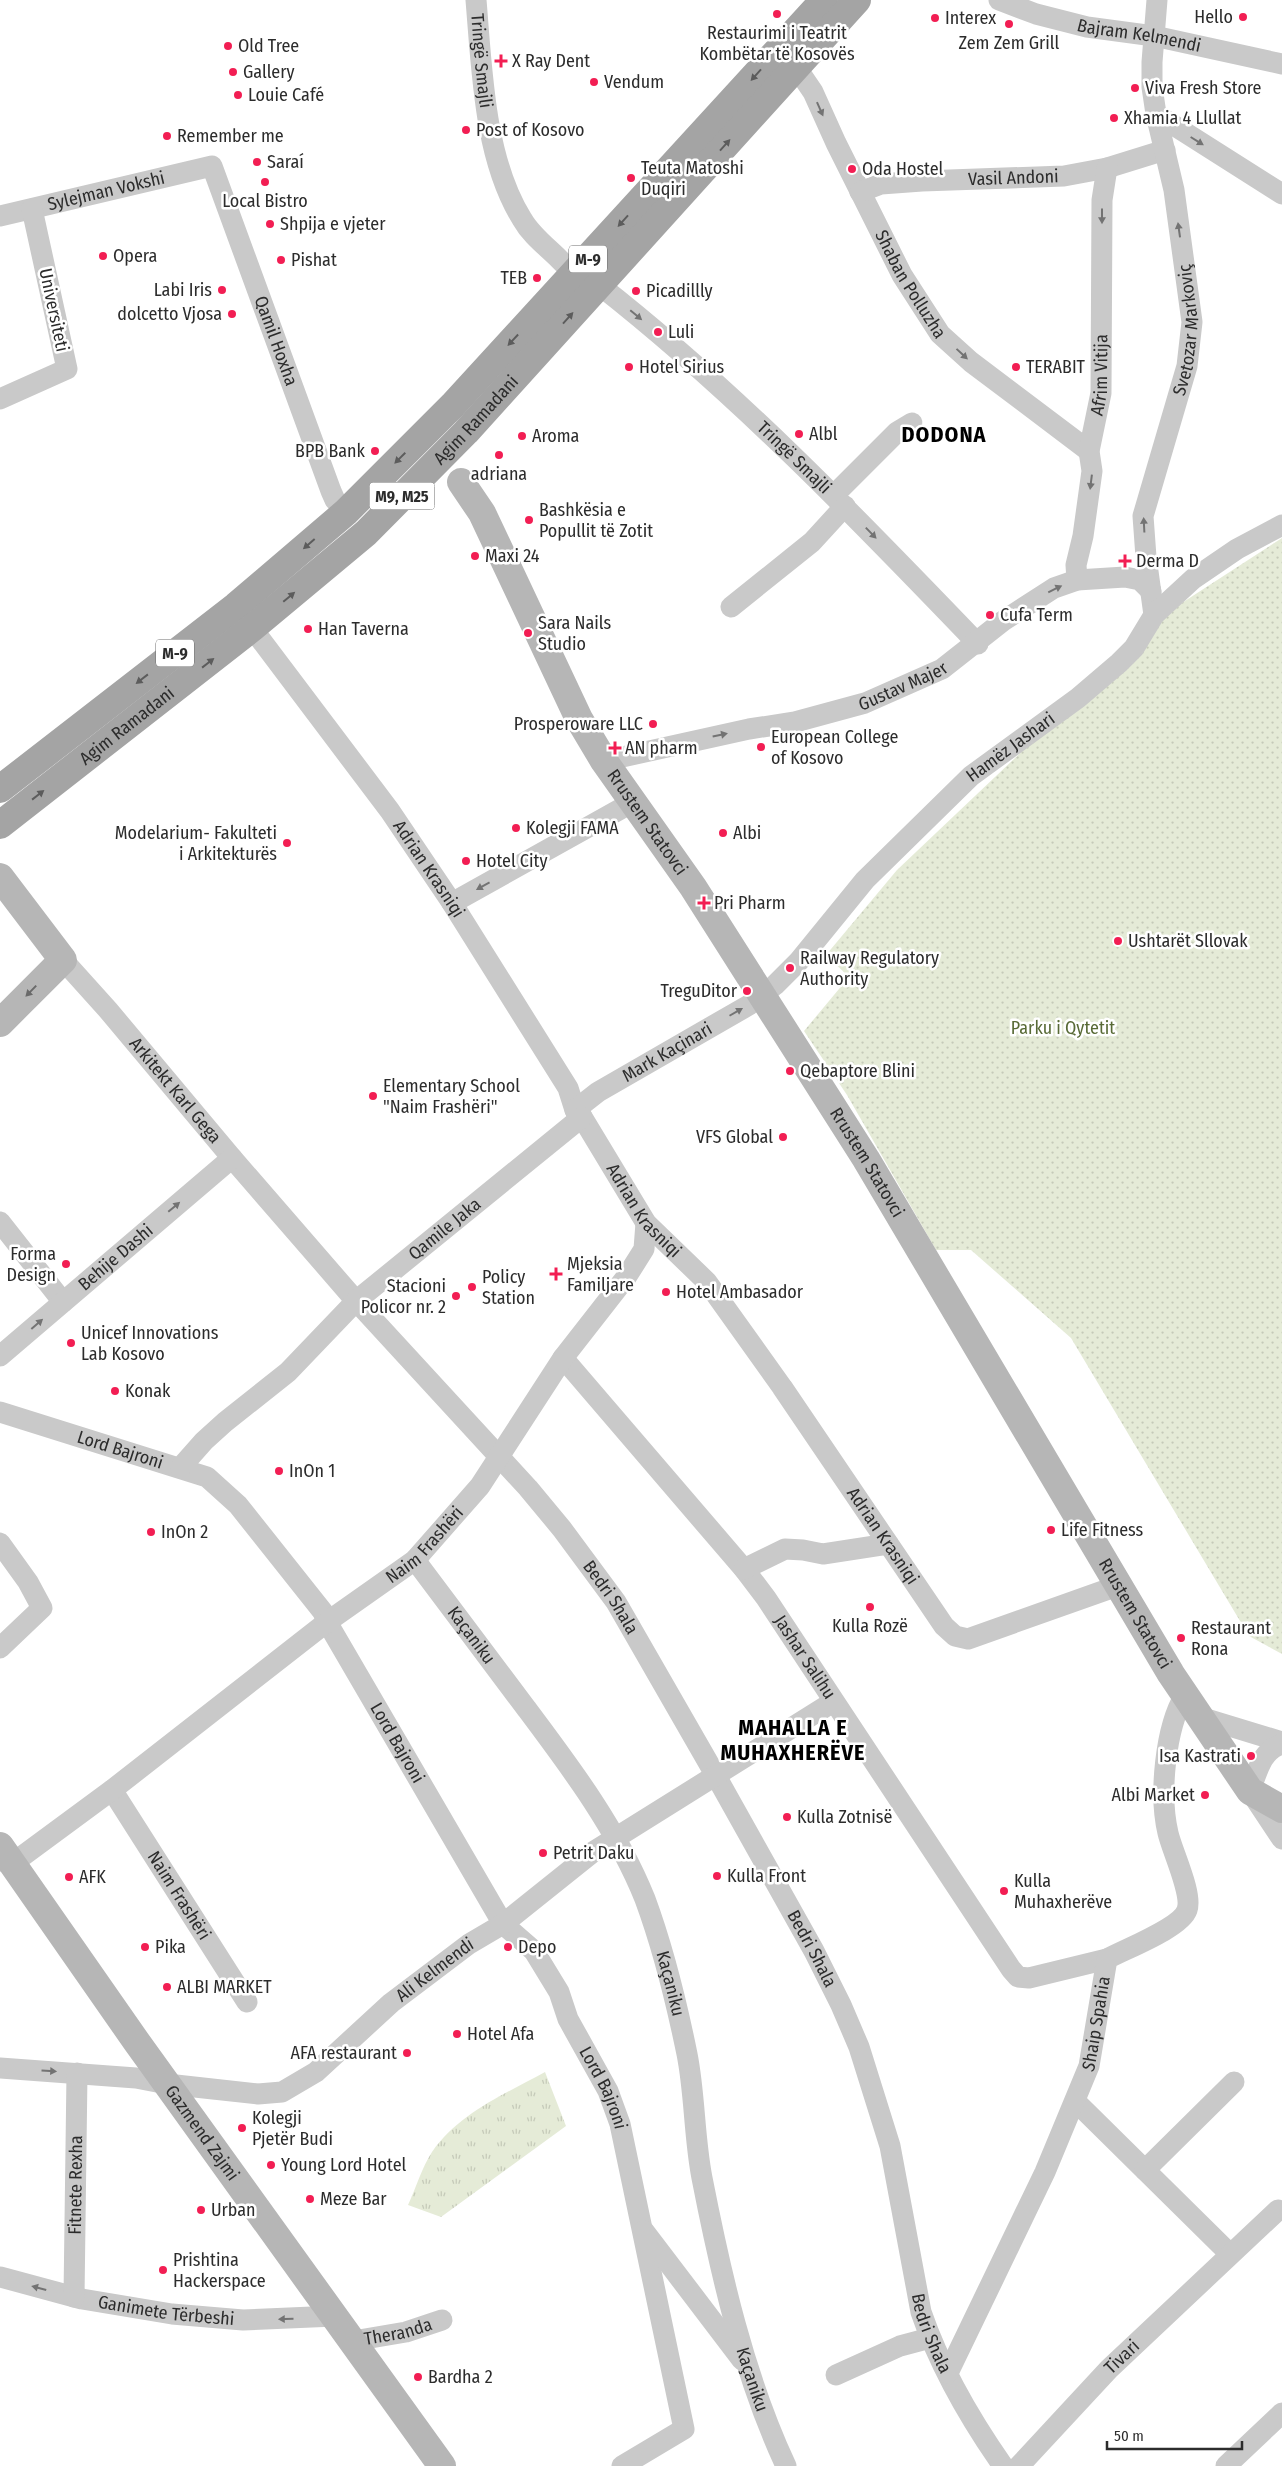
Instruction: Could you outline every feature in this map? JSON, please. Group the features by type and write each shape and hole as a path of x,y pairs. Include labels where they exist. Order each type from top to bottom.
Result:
{"main road":[{"name":"Agim Ramadani","path":"0,789 236,606 346,512 420,439 573,276 824,0"},
{"name":"Agim Ramadani","path":"0,825 252,628 366,532 439,460 857,0"}],"street":[{"name":"Tringë Smajli","path":"476,0 482,70 490,124 504,181 523,221 537,240 563,262 573,276"},
{"name":"Bajram Kelmendi","path":"998,0 1036,14 1087,27 1154,36 1282,64"},
{"name":"Svetozar Markoviç","path":"1151,591 1143,516 1187,366 1192,322 1174,190 1156,114 1152,62 1157,0"},
{"name":"Shaban Polluzha","path":"796,67 813,92 902,275 940,334 971,362 1089,451"},
{"path":"1156,114 1282,194"},
{"name":"Vasil Andoni","path":"860,192 882,184 1064,176 1107,168 1165,150"},
{"name":"Sylejman Vokshi","path":"0,216 212,166"},
{"name":"Qamil Hoxha","path":"212,166 331,491 335,500 346,512"},
{"name":"Afrim Vitija","path":"1077,580 1076,565 1083,536 1092,471 1089,451 1101,394 1102,200 1107,168"},
{"name":"Universiteti","path":"0,399 67,369 32,209"},
{"name":"Tringë Smajli","path":"598,284 702,372 839,500 978,644"},
{"path":"731,607 812,542 839,500 898,432 912,423"},
{"name":"Rrustem Statovci","path":"461,482 482,513 579,719 604,761 693,887 866,1159 1185,1695 1282,1839"},
{"name":"Hamëz Jashari","path":"762,997 799,961 865,880 971,776 1078,698 1119,663 1134,648 1154,615 1192,580 1237,549 1282,525"},
{"name":"Gustav Majer","path":"604,761 749,729 795,722 865,703 942,669 978,644 1003,622 1054,588 1077,580 1125,577 1140,580 1151,591"},
{"path":"1151,591 1154,615"},
{"name":"Adrian Krasniqi","path":"252,628 390,811 452,903 568,1088 578,1113 646,1223 707,1282 782,1387 944,1626 955,1636 968,1639 1120,1584"},
{"path":"452,903 633,802"},
{"name":"Arkitekt Karl Gega","path":"0,877 63,960 108,1010 232,1158 356,1301 499,1456"},
{"path":"0,1023 63,960"},
{"name":"Mark Kaçinari","path":"578,1113 598,1092 762,997"},
{"name":"Qamile Jaka","path":"181,1467 218,1428 288,1372 356,1301 578,1113"},
{"name":"Behije Dashi","path":"0,1356 232,1158"},
{"path":"0,1222 64,1302"},
{"name":"Naim Frashëri","path":"4,1857 112,1790 327,1622 415,1560 480,1486 563,1358 627,1276 644,1249 646,1223"},
{"name":"Jashar Salihu","path":"563,1358 744,1569 766,1598 833,1702 1018,1977 1029,1978 1107,1958"},
{"name":"Lord Bajroni","path":"0,1412 181,1467 207,1477 238,1506 323,1612 327,1622 503,1924 534,1952 559,1992 568,2019 608,2091 620,2124 684,2429 622,2466"},
{"name":"Bedri Shala","path":"499,1456 562,1529 616,1602 716,1776 814,1952 841,2005 859,2047 890,2146 921,2312 930,2338 966,2409 1003,2466"},
{"path":"0,1542 28,1582 42,1608 0,1648"},
{"path":"744,1569 785,1550 804,1550 822,1554 888,1544"},
{"name":"Kaçaniku","path":"415,1560 561,1755 616,1838 646,1901 672,1990 687,2055 702,2176 724,2276 748,2369 766,2422 786,2466"},
{"name":"Shaip Spahia","path":"948,2373 1045,2172 1075,2101 1088,2066 1107,1958 1178,1922 1187,1910 1188,1898 1168,1831 1164,1799 1165,1773 1172,1727 1179,1705 1185,1695"},
{"name":"Ali Kelmendi","path":"0,2068 136,2078 167,2084 258,2094 282,2092 316,2072 408,1989 469,1944 503,1924 593,1852 833,1702"},
{"path":"1200,1717 1282,1743"},
{"path":"1282,1743 1265,1754 1250,1791 1282,1809"},
{"name":"Naim Frashëri","path":"112,1790 247,2002"},
{"name":"Gazmend Zajmi","path":"4,1857 442,2466"},
{"name":"Fitnete Rexha","path":"74,2297 76,2073"},
{"path":"1145,2170 1234,2082"},
{"path":"1075,2101 1230,2254"},
{"name":"Tivari","path":"1019,2466 1109,2370 1278,2210"},
{"name":"Lord Bajroni","path":"640,2225 748,2369"},
{"name":"Ganimete Tërbeshi","path":"0,2277 74,2297 172,2314 243,2320 335,2316"},
{"name":"Theranda","path":"353,2341 406,2332 442,2320"},
{"path":"836,2376 900,2346 930,2338"},
{"path":"1226,2466 1282,2413"}],"green space":[{"name":"Parku i Qytetit","path":"1282,538 1282,1654 1249,1636 1071,1338 971,1250 936,1250 847,1095 804,1031 849,977 826,955 897,870 1171,610"},
{"path":"545,2072 566,2126 441,2217 408,2205 428,2158 455,2126 499,2097"}],"place":[{"name":"Restaurimi i Teatrit Kombëtar të Kosovës","path":"777,14"},
{"name":"Hello","path":"1243,17"},
{"name":"Interex","path":"935,18"},
{"name":"Zem Zem Grill","path":"1009,24"},
{"name":"Old Tree","path":"228,46"},
{"name":"X Ray Dent","path":"501,61"},
{"name":"Gallery","path":"233,72"},
{"name":"Vendum","path":"594,82"},
{"name":"Viva Fresh Store","path":"1135,88"},
{"name":"Louie Café","path":"238,95"},
{"name":"Xhamia 4 Llullat","path":"1114,118"},
{"name":"Post of Kosovo","path":"466,130"},
{"name":"Remember me","path":"167,136"},
{"name":"Saraí","path":"257,162"},
{"name":"Oda Hostel","path":"852,169"},
{"name":"Teuta Matoshi Duqiri","path":"631,178"},
{"name":"Local Bistro","path":"265,182"},
{"name":"Shpija e vjeter","path":"270,224"},
{"name":"Opera","path":"103,256"},
{"name":"Pishat","path":"281,260"},
{"name":"TEB","path":"537,278"},
{"name":"Labi Iris","path":"222,290"},
{"name":"Picadillly","path":"636,291"},
{"name":"dolcetto Vjosa","path":"232,314"},
{"name":"Luli","path":"658,332"},
{"name":"Hotel Sirius","path":"629,367"},
{"name":"TERABIT","path":"1016,367"},
{"name":"Albl","path":"799,434"},
{"name":"Aroma","path":"522,436"},
{"name":"BPB Bank","path":"375,451"},
{"name":"adriana","path":"499,455"},
{"name":"Bashkësia e Popullit të Zotit","path":"529,520"},
{"name":"Maxi 24","path":"475,556"},
{"name":"Derma D","path":"1125,561"},
{"name":"Cufa Term","path":"990,615"},
{"name":"Han Taverna","path":"308,629"},
{"name":"Sara Nails Studio","path":"528,633"},
{"name":"Prosperoware LLC","path":"653,724"},
{"name":"European College of Kosovo","path":"761,747"},
{"name":"AN pharm","path":"615,748"},
{"name":"Kolegji FAMA","path":"516,828"},
{"name":"Albi","path":"723,833"},
{"name":"Modelarium- Fakulteti i Arkitekturës","path":"287,843"},
{"name":"Hotel City","path":"466,861"},
{"name":"Pri Pharm","path":"704,903"},
{"name":"Ushtarët Sllovak","path":"1118,941"},
{"name":"Railway Regulatory Authority","path":"790,968"},
{"name":"TreguDitor","path":"747,991"},
{"name":"Qebaptore Blini","path":"790,1071"},
{"name":"Elementary School \"Naim Frashëri\"","path":"373,1096"},
{"name":"VFS Global","path":"783,1137"},
{"name":"Forma Design","path":"66,1264"},
{"name":"Mjeksia Familjare","path":"556,1274"},
{"name":"Policy Station","path":"472,1287"},
{"name":"Hotel Ambasador","path":"666,1292"},
{"name":"Stacioni Policor nr. 2","path":"456,1296"},
{"name":"Unicef Innovations Lab Kosovo","path":"71,1343"},
{"name":"Konak","path":"115,1391"},
{"name":"InOn 1","path":"279,1471"},
{"name":"Life Fitness","path":"1051,1530"},
{"name":"InOn 2","path":"151,1532"},
{"name":"Kulla Rozë","path":"870,1607"},
{"name":"Restaurant Rona","path":"1181,1638"},
{"name":"Isa Kastrati","path":"1251,1756"},
{"name":"Albi Market","path":"1205,1795"},
{"name":"Kulla Zotnisë","path":"787,1817"},
{"name":"Petrit Daku","path":"543,1853"},
{"name":"Kulla Front","path":"717,1876"},
{"name":"AFK","path":"69,1877"},
{"name":"Kulla Muhaxherëve","path":"1004,1891"},
{"name":"Pika","path":"145,1947"},
{"name":"Depo","path":"508,1947"},
{"name":"ALBI MARKET","path":"167,1987"},
{"name":"Hotel Afa","path":"457,2034"},
{"name":"AFA restaurant","path":"407,2053"},
{"name":"Kolegji Pjetër Budi","path":"242,2128"},
{"name":"Young Lord Hotel","path":"271,2165"},
{"name":"Meze Bar","path":"310,2199"},
{"name":"Urban","path":"201,2210"},
{"name":"Prishtina Hackerspace","path":"163,2270"},
{"name":"Bardha 2","path":"418,2377"}],"district":[{"name":"DODONA","path":"944,434"},
{"name":"MAHALLA E MUHAXHERËVE","path":"793,1740"}]}
